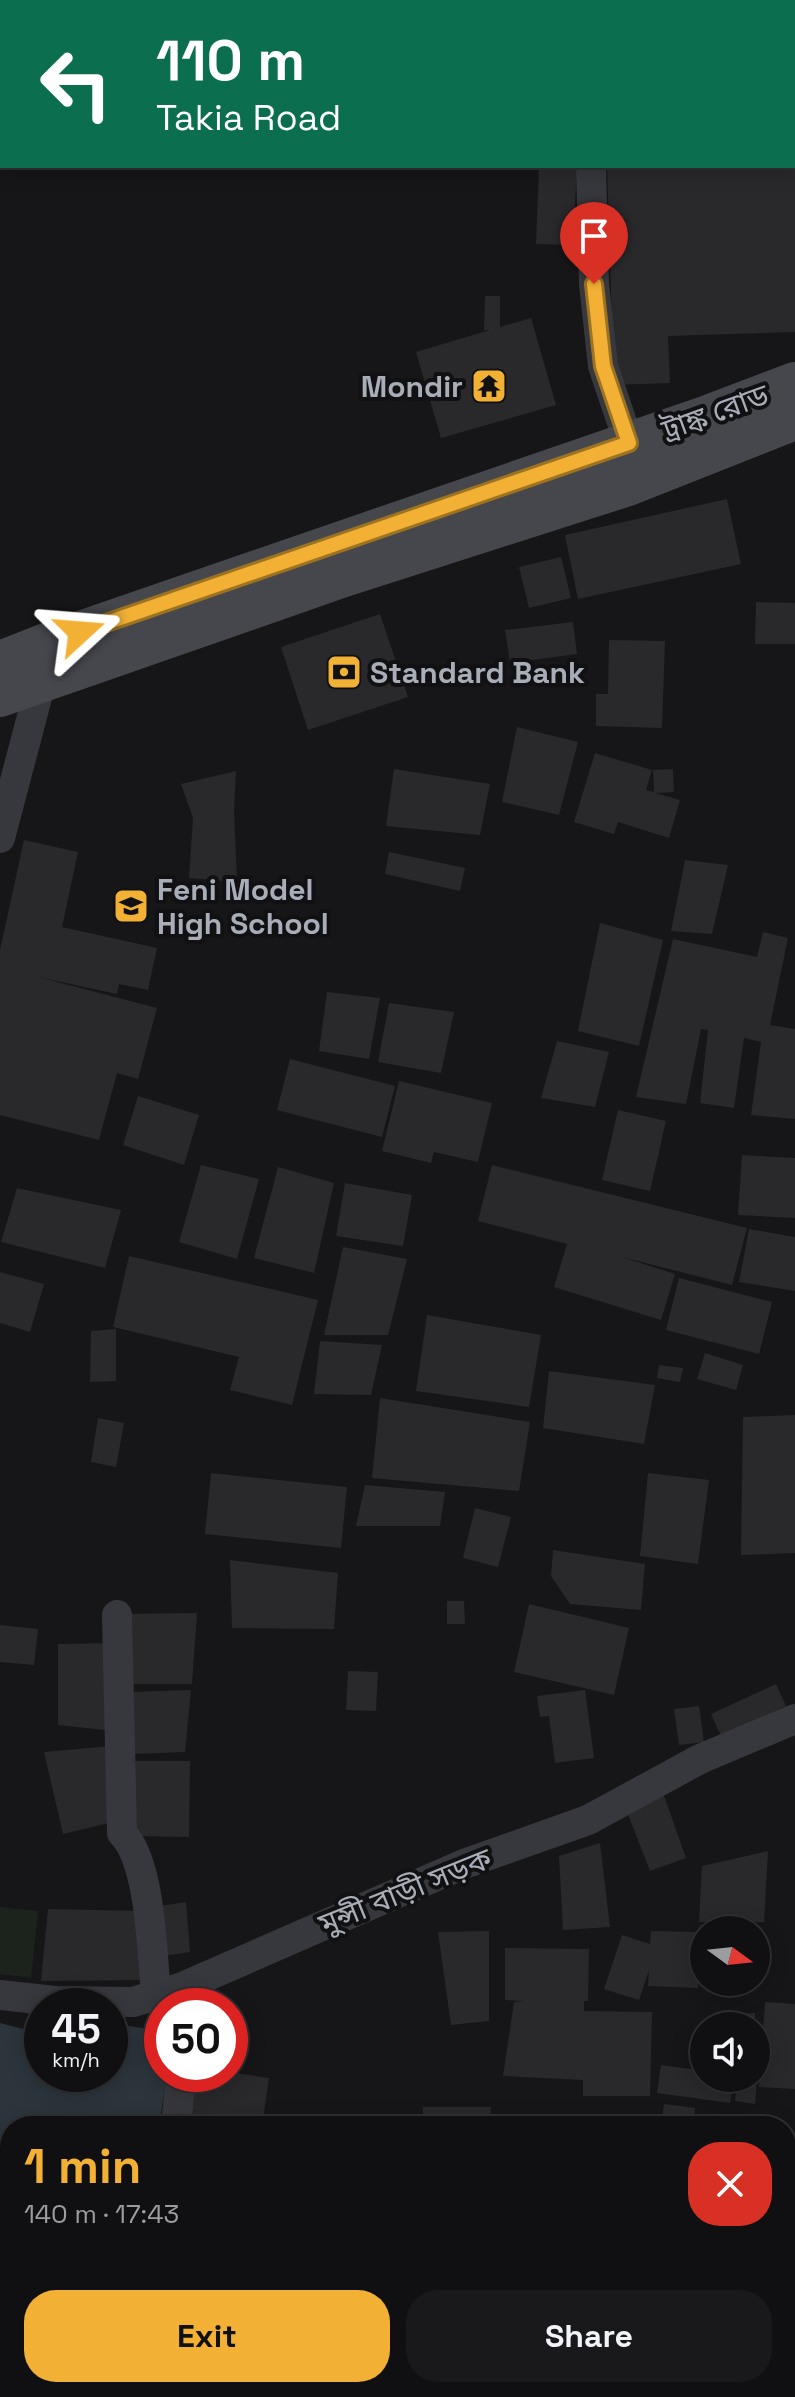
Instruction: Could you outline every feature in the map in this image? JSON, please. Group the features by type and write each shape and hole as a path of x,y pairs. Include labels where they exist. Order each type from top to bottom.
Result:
{"main road":[{"name":"ট্রাঙ্ক রোড","path":"0,696 46,661 795,383"},
{"name":"ট্রাঙ্ক রোড","path":"0,662 46,661 344,576 628,485 795,419"}],"street":[{"path":"591,168 594,284 603,366 629,443"},
{"path":"0,838 46,661"},
{"path":"117,1615 122,1833 129,1840 145,1888 171,1988"},
{"name":"মুন্সী বাড়ী সড়ক","path":"191,1988 464,1864 588,1820 700,1759 795,1719"},
{"name":"মুন্সী বাড়ী সড়ক","path":"0,1995 55,2001 144,2000"},
{"path":"177,2116 179,2092"}],"shaded area":[{"path":"0,1907 38,1911 31,1978 0,1974"},
{"path":"0,2023 24,2029 24,2092 128,2092 128,2026 144,2028 144,2092 164,2092 161,2116 0,2116"}],"building":[{"path":"539,168 577,168 573,245 536,244"},
{"path":"607,168 795,168 795,332 668,336 670,383 614,385"},
{"name":"Mondir","path":"485,296 500,296 500,327 531,318 556,405 441,438 416,352 490,330 484,330"},
{"path":"727,499 741,564 578,599 565,535"},
{"path":"561,557 571,598 529,608 519,567"},
{"path":"756,602 795,603 795,644 755,644"},
{"name":"Standard Bank","path":"380,614 408,697 308,730 281,647"},
{"path":"573,622 577,654 510,663 505,630"},
{"path":"609,640 665,641 662,728 596,726 596,694 608,694"},
{"path":"517,727 578,742 559,815 502,802"},
{"path":"595,753 652,770 646,790 654,792 653,770 673,769 674,792 655,793 680,800 669,838 618,822 614,834 574,822"},
{"path":"394,769 490,784 480,835 386,826"},
{"path":"236,771 237,882 189,878 193,818 181,784"},
{"path":"24,840 78,852 62,927 157,948 148,990 119,984 117,994 38,977 157,1008 138,1079 117,1073 99,1140 0,1115 0,950"},
{"path":"389,852 465,868 460,891 385,874"},
{"path":"685,860 728,865 712,934 671,931"},
{"path":"600,923 663,940 639,1046 578,1031"},
{"path":"763,932 788,938 770,1025 795,1029 795,1119 751,1115 761,1042 744,1038 734,1108 700,1103 708,1030 701,1029 686,1104 636,1097 673,939 757,957"},
{"path":"327,992 380,998 369,1059 319,1051"},
{"path":"389,1003 454,1012 441,1073 378,1062"},
{"path":"557,1041 609,1052 595,1107 541,1098"},
{"path":"290,1059 395,1086 382,1137 277,1110"},
{"path":"399,1081 492,1103 478,1162 434,1152 431,1163 382,1151"},
{"path":"138,1096 199,1115 184,1165 123,1145"},
{"path":"618,1110 666,1121 650,1191 602,1180"},
{"path":"742,1155 795,1158 795,1218 738,1215"},
{"path":"201,1165 259,1179 237,1259 179,1242"},
{"path":"492,1165 747,1228 732,1285 622,1257 675,1274 661,1320 554,1287 567,1244 478,1221"},
{"path":"278,1167 334,1183 314,1273 254,1258"},
{"path":"345,1183 412,1195 403,1246 336,1236"},
{"path":"17,1188 121,1210 105,1268 1,1242"},
{"path":"749,1229 795,1237 795,1291 739,1282"},
{"path":"343,1247 407,1259 388,1335 324,1335"},
{"path":"129,1256 318,1300 292,1405 230,1390 239,1357 113,1327"},
{"path":"0,1272 44,1284 30,1332 0,1323"},
{"path":"679,1278 772,1302 759,1354 666,1330"},
{"path":"427,1315 541,1335 529,1407 416,1391"},
{"path":"116,1329 116,1381 90,1382 91,1331"},
{"path":"320,1341 382,1345 371,1395 314,1394"},
{"path":"705,1353 743,1365 736,1390 697,1379"},
{"path":"659,1365 683,1368 680,1382 657,1378"},
{"path":"549,1371 655,1385 644,1444 543,1428"},
{"path":"380,1398 530,1422 519,1491 372,1478"},
{"path":"795,1415 795,1553 741,1555 743,1417"},
{"path":"98,1418 124,1423 116,1467 91,1462"},
{"path":"211,1473 347,1487 341,1548 205,1534"},
{"path":"648,1473 709,1480 698,1564 640,1556"},
{"path":"365,1485 445,1492 440,1526 356,1526"},
{"path":"475,1508 511,1517 498,1567 463,1558"},
{"path":"553,1550 645,1564 641,1610 570,1604 551,1576"},
{"path":"230,1560 338,1573 334,1629 232,1628"},
{"path":"447,1601 464,1601 465,1624 447,1624"},
{"path":"529,1604 629,1628 614,1695 514,1672"},
{"path":"197,1613 192,1684 122,1684 125,1614"},
{"path":"0,1625 38,1629 34,1665 0,1662"},
{"path":"114,1643 113,1731 58,1725 58,1644"},
{"path":"348,1671 378,1672 376,1711 346,1710"},
{"path":"776,1684 786,1706 721,1736 711,1714"},
{"path":"191,1690 185,1752 133,1754 132,1692"},
{"path":"585,1690 594,1758 555,1763 549,1716 540,1717 537,1696"},
{"path":"699,1706 704,1742 679,1745 674,1709"},
{"path":"111,1746 113,1822 63,1834 44,1752"},
{"path":"129,1761 190,1761 189,1837 135,1836"},
{"path":"662,1790 686,1858 650,1871 626,1809"},
{"path":"600,1843 610,1927 563,1930 559,1856"},
{"path":"768,1851 764,1916 699,1916 702,1866"},
{"path":"186,1902 190,1952 157,1957 153,1907"},
{"path":"48,1909 143,1911 145,1980 41,1981"},
{"path":"489,1931 489,2021 451,2025 438,1932"},
{"path":"651,1931 690,1932 690,1988 648,1986 649,1970 639,2000 604,1989 622,1935 650,1944"},
{"path":"505,1948 589,1949 588,2001 584,2001 584,2011 652,2012 650,2096 583,2096 583,2080 503,2076 514,2002 524,2001 505,2000"},
{"path":"765,2002 795,2004 795,2089 770,2088 770,2012 764,2012"},
{"path":"661,2065 690,2069 690,2092 732,2092 730,2103 657,2093"},
{"path":"248,2075 269,2078 263,2116 189,2116 192,2092 248,2092"},
{"path":"736,2092 756,2092 755,2104 735,2101"},
{"path":"664,2104 695,2108 694,2116 662,2116"},
{"path":"423,2107 491,2107 491,2116 423,2116"}],"place":[{"name":"Mondir","path":"489,386"},
{"name":"Standard Bank","path":"344,672"},
{"name":"Feni Model High School","path":"131,906"}],"route":[{"path":"80,632 629,443 603,366 594,284"}]}
